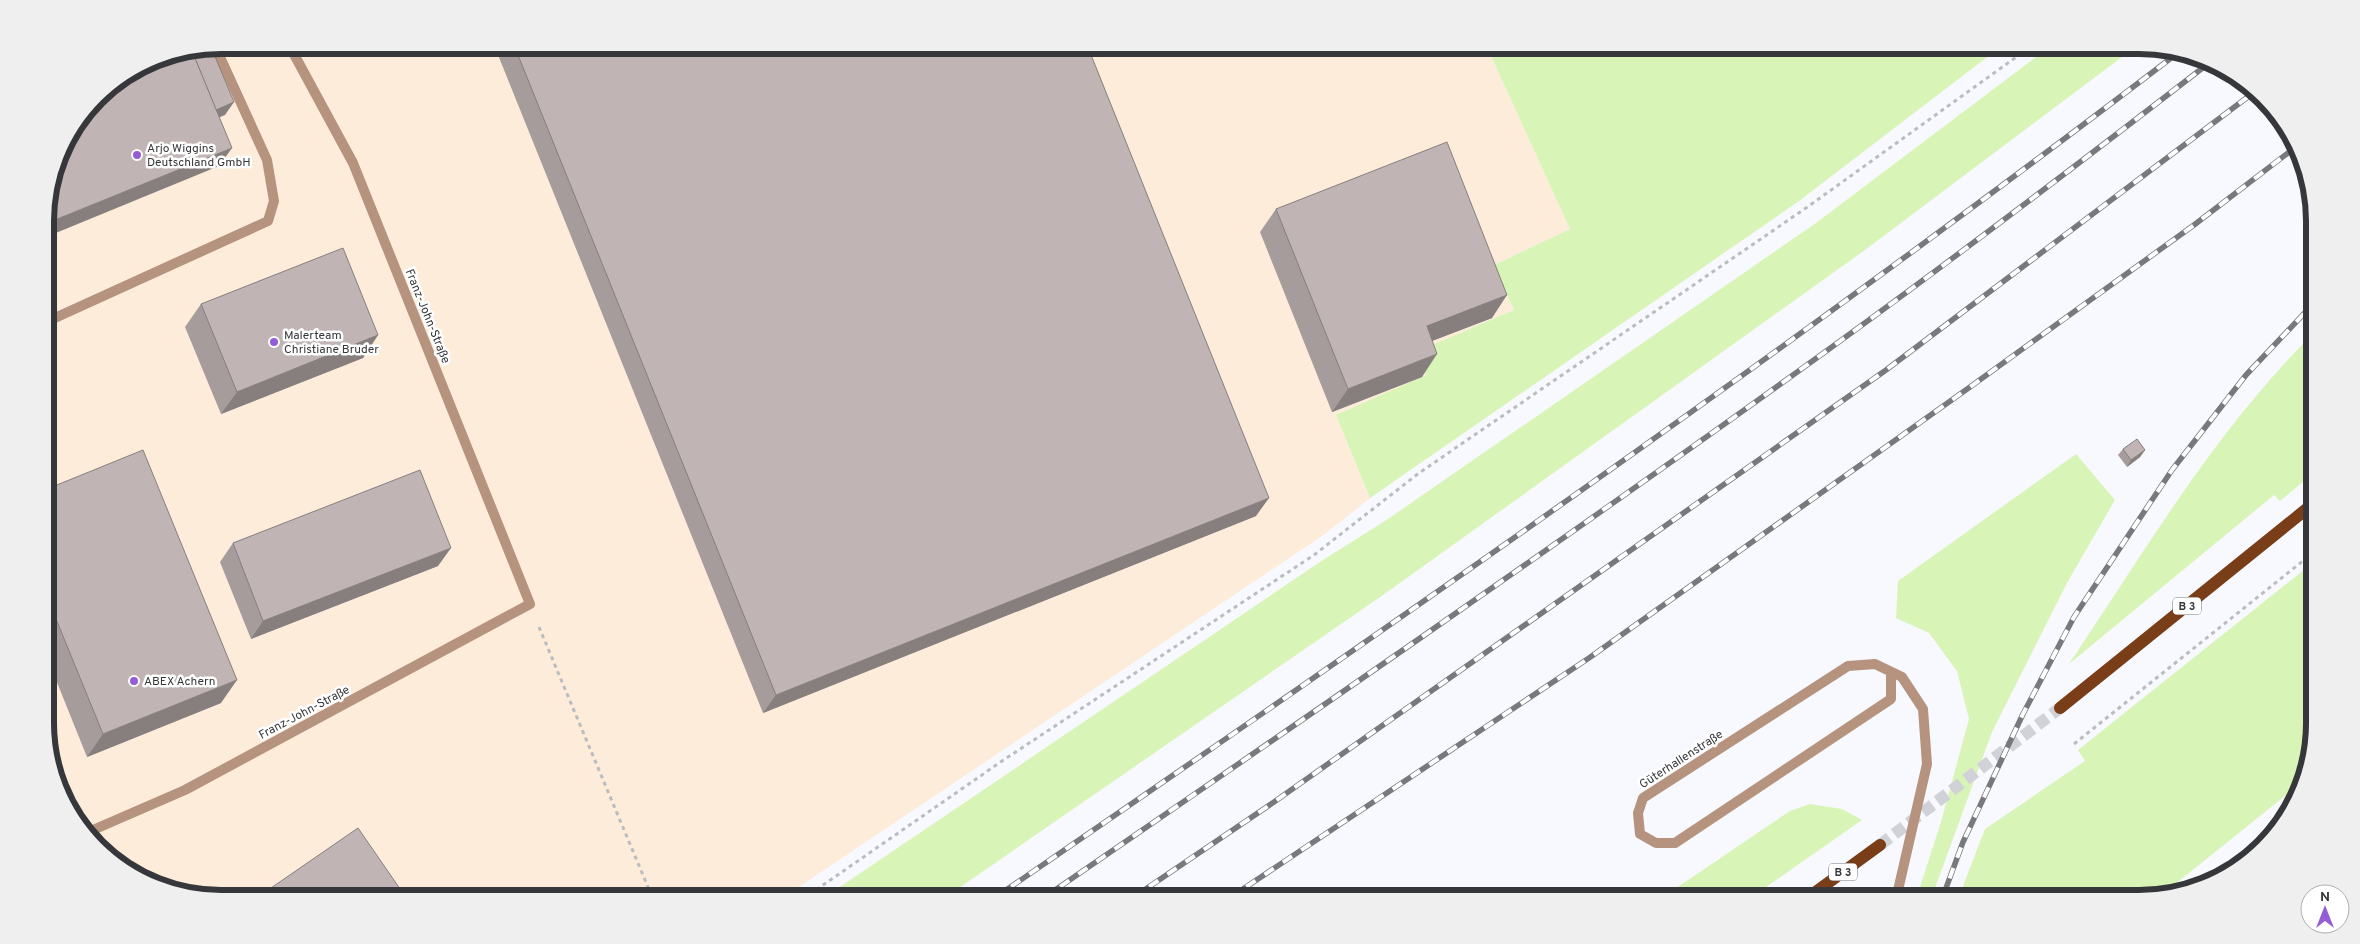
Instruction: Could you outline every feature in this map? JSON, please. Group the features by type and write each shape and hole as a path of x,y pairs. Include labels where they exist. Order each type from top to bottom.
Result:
{"main road":[{"name":"B 3","path":"2060,708 2306,509"},
{"name":"B 3","path":"1818,890 1880,845"}],"street":[{"path":"54,318 268,222 274,201 268,160 220,54"},
{"name":"Franz-John-Straße","path":"93,830 185,790 530,604 354,163 293,54"},
{"name":"Güterhallenstraße","path":"1891,672 1891,699 1675,843 1656,843 1640,834 1638,813 1643,798 1848,666 1875,664 1902,677 1923,709 1927,764 1898,890"}],"path":[{"path":"816,890 1002,760 1314,555 1418,473 1806,208 2020,54"},
{"path":"2074,744 2306,558"},
{"path":"530,604 649,890"}],"shaded area":[{"path":"210,54 1490,54 1570,229 1494,265 1514,310 1418,351 1426,375 1336,415 1370,498 1325,534 794,890 210,890 188,887 147,873 111,849 82,816 71,797 57,756 54,734 54,210 56,193 143,73 157,66 188,57"}],"green space":[{"path":"1490,54 1991,54 1799,201 1370,498 1336,415 1426,375 1418,351 1514,310 1494,265 1570,229"},
{"path":"2040,54 2126,54 1865,250 1383,595 956,890 835,890 1323,560 1385,521 1816,223"},
{"path":"2306,341 2306,480 2280,501 2274,495 2069,664 2183,492 2213,450 2278,370"},
{"path":"2076,454 2115,500 2068,581 1992,732 1934,890 1919,890 1941,822 1969,719 1957,671 1929,633 1896,618 1898,581"},
{"path":"2306,568 2306,734 2303,756 2292,791 2171,887 2150,890 1961,890 1985,829 2085,761 2078,750"},
{"path":"1810,804 1842,809 1862,820 1762,890 1673,890 1790,811"}],"building":[{"path":"214,54 234,102 216,110 194,56"},
{"path":"518,54 1091,54 1269,498 776,695"},
{"name":"Arjo Wiggins Deutschland GmbH","path":"194,56 232,148 54,220 57,188 66,157 82,128 95,111 119,88 157,66"},
{"path":"1447,142 1507,295 1427,326 1437,354 1348,389 1276,209"},
{"name":"Malerteam Christiane Bruder","path":"343,248 378,335 237,392 201,304"},
{"path":"2137,439 2145,450 2131,460 2123,449"},
{"path":"143,450 237,680 103,734 54,614 54,486"},
{"path":"420,470 451,548 263,621 233,543"},
{"path":"358,828 401,890 268,890"}],"tunnel":[{"path":"1880,845 2060,708"}],"railway":[{"path":"1006,890 1592,483 1887,270 2172,57"},
{"path":"1055,890 1700,442 1898,299 2204,67"},
{"path":"1144,890 1274,802 1886,370 2250,96"},
{"path":"1241,890 1589,658 1970,387 2194,225 2291,151"},
{"path":"1945,890 1963,842 2023,714 2074,617 2172,470 2246,375 2306,311"}],"place":[{"name":"Arjo Wiggins Deutschland GmbH","path":"137,155"},
{"name":"Malerteam Christiane Bruder","path":"274,342"},
{"name":"ABEX Achern","path":"134,681"}]}
